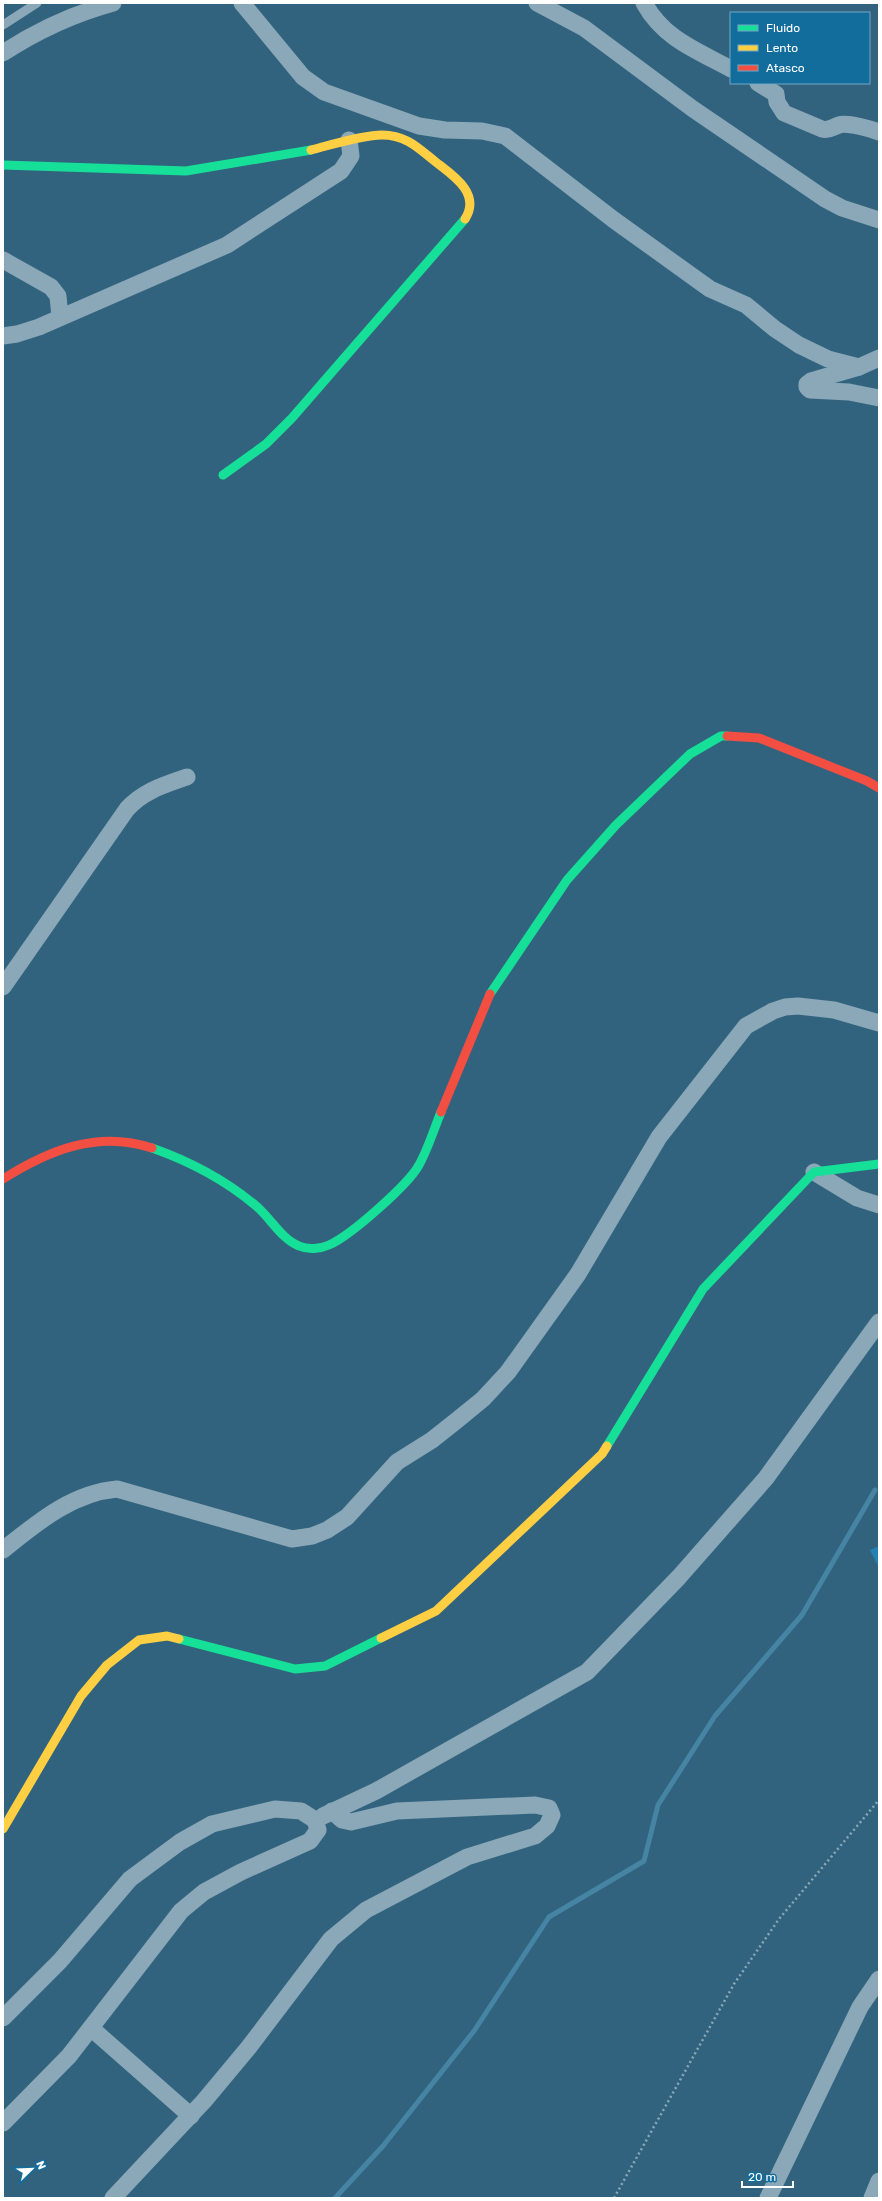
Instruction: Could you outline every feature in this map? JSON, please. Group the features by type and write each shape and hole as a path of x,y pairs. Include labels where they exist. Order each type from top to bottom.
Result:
{"street":[{"path":"3,52 49,25 81,12 113,3"},
{"path":"242,3 303,76 324,92 419,126 445,130 482,131 505,136 614,220 710,289 746,305 775,329 799,345 828,359 859,367"},
{"path":"536,3 584,28 617,51 693,109 825,199 842,208 879,220"},
{"path":"644,3 652,17 666,32 730,68"},
{"path":"760,84 776,94 777,102 784,113 822,129 827,130 840,124 846,124 866,127 879,132"},
{"path":"3,165 186,171 269,158 349,140 382,135 401,137 418,148 464,184 470,200 467,218 292,418 266,444 223,475"},
{"path":"3,336 17,334 60,317 227,245 341,171 351,156 349,140"},
{"path":"3,260 51,286 58,296 60,317"},
{"path":"879,358 859,367 811,380 807,384 807,387 810,390 848,392 879,398"},
{"path":"3,1179 53,1151 84,1142 111,1141 139,1145 184,1159 223,1181 255,1205 298,1246 312,1248 327,1247 396,1194 410,1180 419,1165 489,996 535,926 567,880 606,836 690,754 721,736 759,738 867,781 879,788"},
{"path":"3,988 127,809 137,798 155,788 187,778"},
{"path":"3,1550 52,1514 76,1499 98,1491 117,1489 292,1539 312,1536 327,1530 347,1517 397,1462 432,1440 456,1421 483,1399 508,1372 578,1274 659,1137 746,1026 773,1011 785,1007 798,1006 834,1010 879,1023"},
{"path":"3,1829 81,1696 107,1665 139,1640 166,1636 295,1668 325,1666 436,1611 602,1454 703,1289 814,1172 879,1164"},
{"path":"814,1172 857,1198 879,1205"},
{"path":"315,1820 376,1791 587,1672 679,1577 766,1478 879,1322"},
{"path":"113,2198 191,2116 249,2048 332,1939 366,1910 467,1857 535,1836 547,1826 552,1815 549,1808 535,1805 397,1811 351,1822 342,1820 332,1811"},
{"path":"3,2018 60,1961 130,1879 180,1842 212,1824 275,1809 302,1811 315,1820 318,1830 310,1841 241,1872 204,1892 181,1911 69,2056 3,2123"},
{"path":"768,2198 860,2007 879,1979"},
{"path":"91,2028 191,2116"},
{"path":"872,2198 879,2181"}],"lane":[{"path":"3,25 37,3"}],"path":[{"path":"614,2198 734,1984 779,1919 879,1800"}],"shaded area":[{"path":"879,1546 879,1568 870,1550"}],"waterway":[{"path":"335,2198 383,2146 474,2031 549,1917 644,1861 658,1805 715,1716 802,1615 875,1490"}],"traffic: fast":[{"path":"3,165 186,171 311,150"},
{"path":"223,475 266,444 292,418 465,219"},
{"path":"490,994 567,880 616,825 690,754 721,736 727,736"},
{"path":"152,1148 193,1165 231,1187 255,1205 281,1233 293,1243 306,1248 318,1248 329,1245 350,1232 378,1209 413,1174 428,1146 441,1112"},
{"path":"607,1446 703,1289 814,1172 879,1164"},
{"path":"179,1639 295,1669 325,1666 381,1638"}],"traffic: slow":[{"path":"311,150 374,135 399,137 406,140 451,174 463,186 468,194 470,202 469,210 465,219"},
{"path":"381,1638 436,1611 602,1454 607,1446"},
{"path":"3,1829 81,1696 107,1665 139,1640 167,1636 179,1639"}],"traffic: jam":[{"path":"727,736 759,738 867,781 879,788"},
{"path":"441,1112 490,994"},
{"path":"3,1179 38,1159 74,1146 93,1142 112,1141 132,1143 152,1148"}]}
